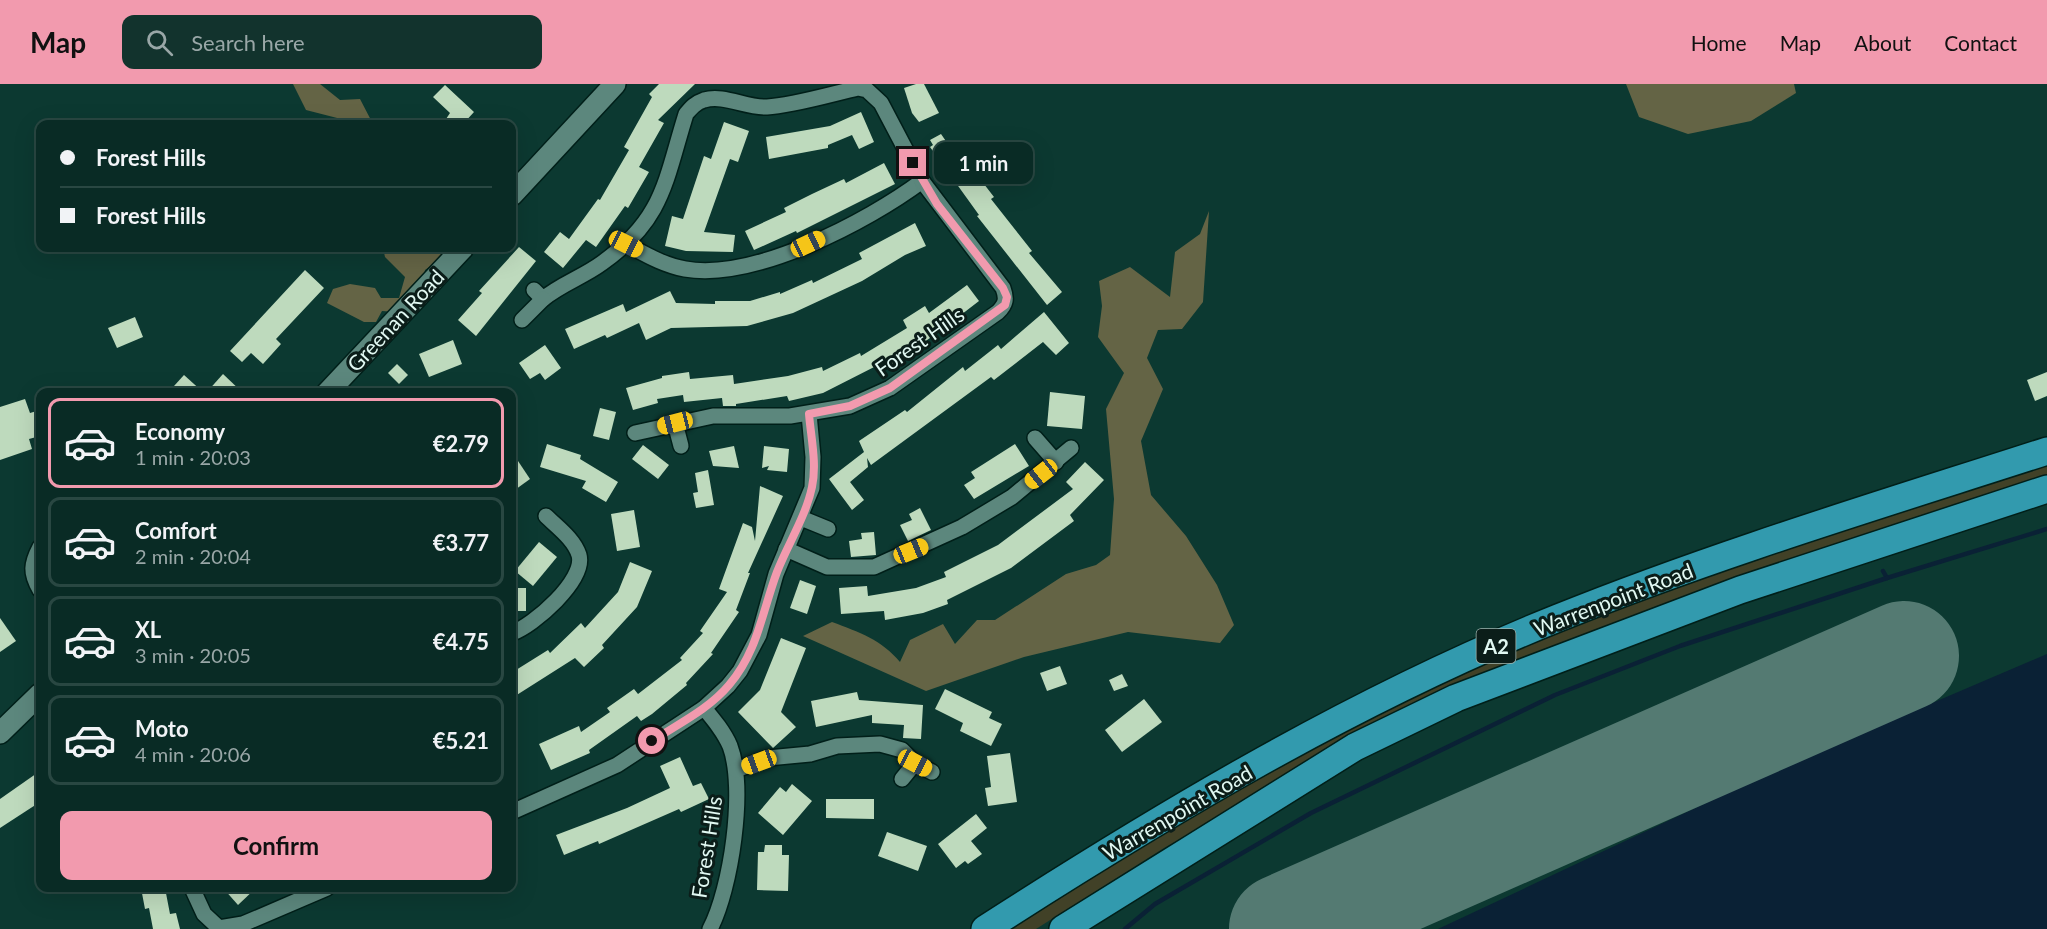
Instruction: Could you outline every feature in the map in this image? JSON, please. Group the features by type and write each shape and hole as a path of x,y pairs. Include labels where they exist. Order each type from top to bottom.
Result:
{"highway":[{"name":"Warrenpoint Road","path":"985,929 1099,856 1358,709 1557,619 1767,541 2047,451"},
{"name":"Warrenpoint Road","path":"1063,929 1355,747 1456,698 1740,590 2047,489"}],"street":[{"path":"516,191 615,84"},
{"name":"Forest Hills","path":"522,320 538,294 589,272 626,244 659,204 686,114 694,104 718,99 764,108 780,107 868,87 881,103 922,181 1003,288 1007,297 1005,305 890,388 850,406 809,414"},
{"path":"626,244 662,262 685,269 702,271 738,267 808,244 903,195 922,181"},
{"name":"Greenan Road","path":"332,388 459,252"},
{"path":"516,810 599,775 704,708 728,686 750,654 786,549 801,518 813,480 809,414 759,417 712,416 635,433"},
{"path":"675,423 681,446"},
{"path":"1035,438 1056,462"},
{"path":"786,549 827,567 874,567 962,527 1012,497 1071,448"},
{"path":"516,632 543,612 573,580 579,568 579,556 574,545 546,516"},
{"path":"801,518 828,529"},
{"path":"36,556 32,563 33,577 36,583"},
{"path":"0,733 36,698"},
{"name":"Forest Hills","path":"704,708 724,734 736,770 736,800 727,872 721,903 710,929"},
{"name":"Forest Hills","path":"736,770 768,758 880,744 902,750 915,763 932,772"},
{"path":"902,779 915,763"},
{"path":"194,892 204,914 219,928 243,924 318,892"}],"shaded area":[{"path":"2047,462 2047,478 1417,705 1164,848 1036,929 1012,929 1246,780 1427,684 1627,603"}],"green space":[{"path":"293,84 320,84 340,100 360,99 371,120 341,120 306,110"},
{"path":"1626,84 1794,84 1796,93 1751,121 1688,134 1639,117"},
{"path":"1209,211 1203,302 1182,329 1158,330 1147,358 1163,389 1141,441 1151,495 1186,536 1217,585 1234,625 1220,643 1128,632 1024,657 926,691 803,636 832,622 878,642 900,662 910,640 943,624 955,644 977,620 995,620 1066,574 1096,565 1110,555 1114,499 1106,409 1124,373 1098,337 1102,306 1099,281 1130,267 1170,297 1175,252 1200,234"},
{"path":"384,252 450,252 425,270 423,282 396,312 382,311 376,322 364,322 327,303 333,289 350,284 375,288 381,298 399,298 405,277 385,257"}],"water":[{"path":"2047,654 2047,929 1438,929 1785,766"}],"building":[{"path":"659,84 695,84 658,120 664,123 639,167 649,172 628,208 625,206 596,247 586,240 563,268 544,252 560,232 569,239 598,199 600,200 629,150 624,147 652,97 649,94"},
{"path":"924,84 939,113 919,122 912,113 904,88"},
{"path":"445,85 474,112 467,120 447,120 450,113 433,97"},
{"path":"861,112 874,142 859,149 852,135 828,145 828,148 769,159 766,137 830,126"},
{"path":"724,122 749,131 738,162 730,159 704,232 735,235 733,252 686,251 665,246 672,216 683,219 704,156 711,159"},
{"path":"941,134 972,179 977,175 994,197 991,199 1032,251 1029,253 1062,292 1047,305 977,216 979,215 930,147 933,145 930,140"},
{"path":"884,163 895,184 797,233 796,231 754,250 745,231 786,212 784,208 812,194 844,179 846,183"},
{"path":"915,223 926,246 905,255 862,281 793,313 747,326 671,328 646,340 639,323 607,338 605,335 574,349 565,329 623,304 626,312 670,291 676,303 715,304 715,301 750,301 780,292 780,294 812,280 813,283 862,259 859,253"},
{"path":"519,247 536,261 476,336 458,320 482,293 479,291"},
{"path":"305,270 324,288 276,339 281,344 263,364 251,353 242,362 230,351"},
{"path":"967,285 979,301 940,331 887,368 884,362 823,393 789,401 787,396 736,404 736,406 723,406 722,398 684,402 683,395 657,399 658,403 633,410 626,388 662,378 662,376 689,372 690,379 733,375 734,384 788,376 822,367 823,371 860,353 861,356 907,328 903,320 925,306 929,313"},
{"path":"1044,312 1069,343 1056,355 1043,342 994,380 991,377 871,465 867,458 868,467 850,482 864,500 852,510 829,479 864,452 859,441 905,410 907,412 963,367 965,371 998,345 1001,349"},
{"path":"135,317 143,337 117,348 108,328"},
{"path":"453,340 462,364 429,377 419,354"},
{"path":"545,345 561,368 545,380 540,373 530,379 519,363"},
{"path":"397,364 408,375 399,384 388,373"},
{"path":"2047,372 2047,396 2035,401 2027,380"},
{"path":"223,374 238,388 210,388"},
{"path":"184,375 198,388 176,388 174,386"},
{"path":"1050,392 1085,396 1082,429 1047,426"},
{"path":"25,399 30,413 36,411 36,437 29,439 32,449 0,460 0,407"},
{"path":"600,408 616,412 609,440 593,436"},
{"path":"547,444 581,455 580,459 618,482 606,502 582,488 586,481 540,467"},
{"path":"1015,444 1029,466 974,499 964,485 975,478 971,472"},
{"path":"643,445 669,465 658,479 632,459"},
{"path":"734,446 739,468 713,466 709,451"},
{"path":"764,446 789,449 787,472 767,470 769,466 762,468"},
{"path":"516,458 530,479 516,489"},
{"path":"1085,462 1104,480 1070,515 1074,521 1011,568 947,600 948,604 923,613 885,620 884,611 841,614 839,588 867,586 868,596 916,588 946,577 944,572 998,545 1073,489 1066,482"},
{"path":"708,470 714,505 696,508 693,493 698,492 695,473"},
{"path":"760,486 783,496 748,573 750,573 736,610 739,612 711,653 713,654 686,683 687,685 652,714 641,721 637,716 589,750 590,753 551,770 539,744 579,726 581,732 610,712 607,708 634,689 638,694 682,660 680,658 703,633 700,631 727,592 719,589 743,523 752,527 755,541"},
{"path":"920,508 931,530 908,541 900,525 912,520 909,514"},
{"path":"634,510 640,547 617,551 611,514"},
{"path":"874,532 876,555 851,557 849,541 862,539 861,533"},
{"path":"539,542 557,557 533,586 516,570"},
{"path":"630,562 652,571 637,607 602,645 604,648 584,667 575,658 516,695 516,670 548,650 550,653 581,623 585,628 618,592"},
{"path":"800,580 816,586 807,614 790,608"},
{"path":"516,588 526,588 526,611 516,611"},
{"path":"0,618 16,641 0,652"},
{"path":"781,638 806,648 781,712 796,727 773,748 738,712 760,690"},
{"path":"1060,666 1067,684 1047,691 1040,673"},
{"path":"1122,674 1128,686 1114,691 1109,680"},
{"path":"945,689 992,712 989,718 1002,724 991,746 960,731 963,723 935,709"},
{"path":"857,692 859,700 923,705 921,739 903,738 904,725 872,723 872,715 816,727 811,701"},
{"path":"1144,699 1162,722 1122,752 1105,730"},
{"path":"1010,753 1017,802 988,806 985,788 991,787 987,756"},
{"path":"680,757 693,786 701,783 709,799 681,812 679,809 599,844 598,841 564,855 556,835 627,808 670,788 660,766"},
{"path":"36,774 36,805 0,828 0,799"},
{"path":"792,784 812,801 783,835 758,813 780,787 786,792"},
{"path":"826,799 874,799 874,819 826,818"},
{"path":"976,814 987,828 971,841 982,854 968,864 965,861 956,868 938,844"},
{"path":"887,832 927,846 918,871 878,856"},
{"path":"765,845 782,845 782,855 789,855 788,891 757,890 758,852 764,852"},
{"path":"142,892 166,892 170,914 176,913 180,929 153,929 149,908 145,909"},
{"path":"227,892 252,892 238,905"}],"waterway":[{"path":"1883,571 1887,578 2047,529"},
{"path":"1125,929 1155,904 1311,813 1555,695 1680,646 1887,578"}],"runway":[{"path":"1284,929 1904,656"}],"route":[{"path":"652,741 715,699 740,671 750,654 759,635 776,574 812,488 813,457 809,414 850,406 890,388 1005,305 1007,297 1003,288 937,204 913,163"}]}
